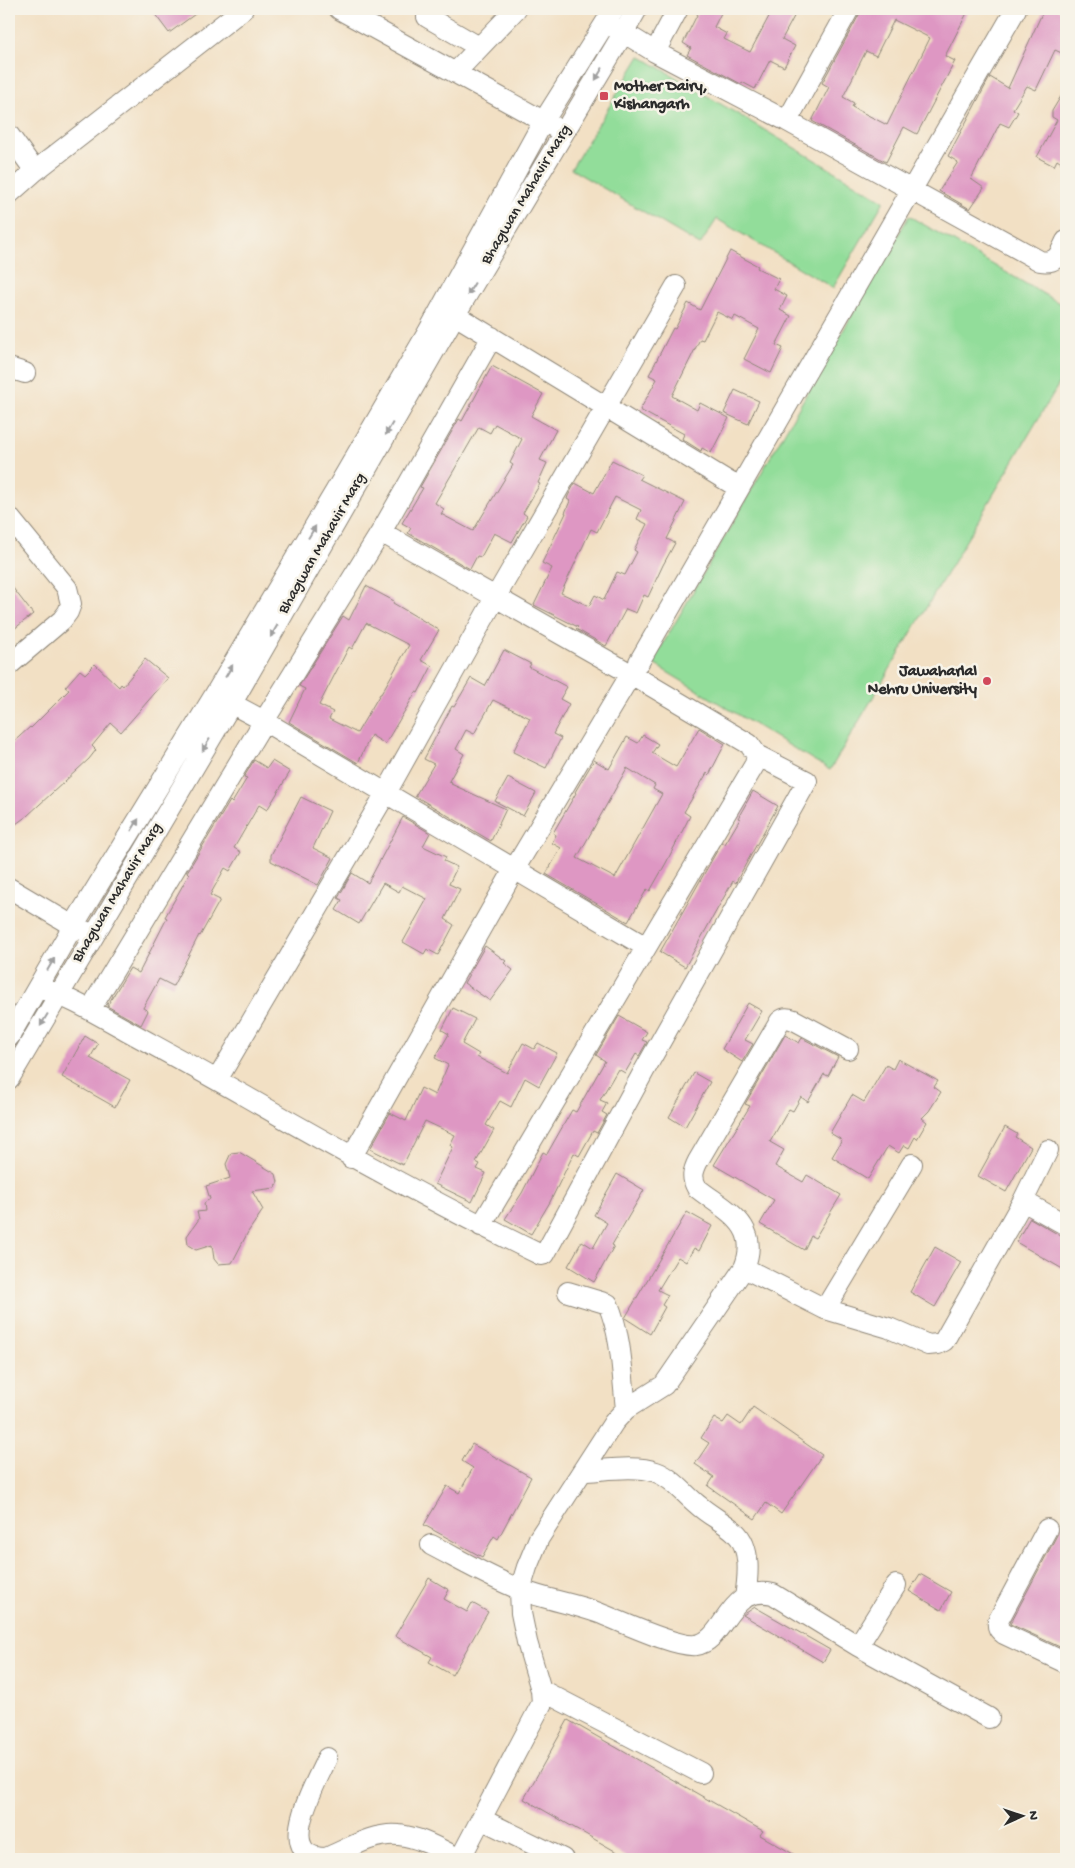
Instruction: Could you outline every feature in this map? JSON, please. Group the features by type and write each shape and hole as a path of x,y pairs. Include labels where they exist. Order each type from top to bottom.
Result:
{"street":[{"path":"9,194 35,171 243,9"},
{"path":"339,9 565,133"},
{"path":"455,73 516,9"},
{"name":"Bhagwan Mahavir Marg","path":"9,1037 73,926 223,699 565,133 637,9"},
{"path":"655,52 678,9"},
{"path":"787,122 850,9"},
{"path":"351,1158 515,868 635,668 1016,9"},
{"path":"610,16 624,32 655,52 1040,261 1050,263 1055,260 1066,241"},
{"name":"Bhagwan Mahavir Marg","path":"9,1079 93,934 543,122 610,16"},
{"path":"427,17 479,47"},
{"path":"9,135 35,171"},
{"path":"217,1080 386,793 495,598 676,286"},
{"path":"455,315 739,488"},
{"path":"90,1010 264,721 381,532 492,337"},
{"path":"9,517 67,588 71,604 62,620 9,665"},
{"path":"38,987 59,994 90,1010 217,1080 351,1158 481,1226 544,1255 644,1071 807,781 757,755 749,744 635,668 495,598 381,532"},
{"path":"223,699 515,868 646,947"},
{"path":"481,1226 755,764 757,755"},
{"path":"9,888 73,926 93,934"},
{"path":"328,1758 300,1822 299,1837 302,1847 308,1854 317,1858 326,1858 382,1835 399,1834 460,1859 542,1703 541,1690 521,1613 520,1590 539,1538 614,1422 626,1409 656,1392 668,1381 744,1268 749,1256 750,1246 747,1233 741,1223 697,1188 693,1182 693,1172 698,1161 780,1021 784,1018 794,1020 848,1049"},
{"path":"744,1268 825,1309 889,1328 928,1344 938,1344 951,1332 1023,1201 1048,1150"},
{"path":"825,1309 912,1164"},
{"path":"1023,1201 1066,1225"},
{"path":"568,1292 608,1304 614,1318 619,1341 626,1409"},
{"path":"584,1471 645,1469 656,1471 667,1477 698,1506 741,1539 748,1575 745,1598"},
{"path":"1047,1528 997,1626 1004,1634 1066,1663"},
{"path":"431,1545 520,1590 596,1612 679,1644 697,1645 710,1639 731,1610 745,1598 763,1592 773,1594 858,1646 989,1718"},
{"path":"858,1646 896,1585"},
{"path":"541,1690 701,1774"},
{"path":"481,1819 563,1859"}],"green space":[{"path":"640,56 884,201 833,288 717,219 700,245 571,169"},
{"path":"909,216 1066,307 1066,372 830,770 652,663"}],"building":[{"path":"151,9 202,9 169,33"},
{"path":"700,9 723,9 714,27 727,34 724,39 750,52 773,9 798,9 782,39 795,46 784,67 770,60 755,89 742,82 741,84 687,55 691,48 683,43"},
{"path":"861,9 958,9 967,13 945,56 955,61 917,134 904,127 886,162 812,121 829,87 822,83","holes":["894,20 930,38 887,125 852,107 854,103 843,97 866,51 876,56"]},
{"path":"1044,9 1057,9 1066,13 1066,55 1055,50 1036,90 1027,86 1013,109 1018,112 1009,127 1000,123 971,179 984,188 970,209 939,191 958,162 948,156 990,77 1008,88"},
{"path":"1066,88 1066,166 1057,160 1054,166 1037,157 1057,120 1052,117 1052,111"},
{"path":"730,251 779,279 774,289 787,296 780,310 791,316 776,345 783,348 771,373 744,359 759,329 735,316 733,320 717,312 703,340 700,339 672,396 697,410 700,403 729,418 711,453 702,448 701,451 682,439 684,434 640,410 657,379 649,375 673,328 675,329 688,303 700,310"},
{"path":"492,366 543,394 531,416 556,430 540,460 547,463 538,483 540,484 523,513 527,516 512,542 494,533 481,557 477,556 470,569 408,533 411,528 402,523 423,488 420,487 459,419 462,421","holes":["495,424 522,439 510,463 513,465 473,531 441,514 444,509 435,503 479,427 490,433"]},
{"path":"735,390 759,401 748,424 724,413"},
{"path":"612,460 642,475 639,479 685,502 667,539 675,543 648,597 644,595 636,613 626,609 606,646 576,629 578,627 534,605 552,568 542,563 566,513 570,501 567,499 568,496 575,483 594,493","holes":["615,497 641,510 637,519 647,524 634,550 637,552 625,575 617,572 604,600 595,595 589,606 561,593 591,529 597,532"]},
{"path":"9,583 33,614 9,633"},
{"path":"366,586 394,601 393,603 439,630 421,660 432,666 418,693 416,692 385,744 371,735 358,763 289,722 305,689 299,686 343,616 349,620","holes":["366,623 409,645 357,733 329,719 333,712 319,705 349,647 352,649"]},
{"path":"504,650 531,664 529,667 567,687 560,699 569,704 553,734 561,738 546,768 513,752 530,718 493,700 474,734 466,730 456,749 464,754 449,781 452,782 451,784 506,809 491,841 415,796 434,764 424,759 452,706 454,707 471,678 485,686"},
{"path":"145,659 168,678 121,732 111,723 92,746 96,750 89,759 27,816 9,829 9,746 31,728 69,690 65,687 80,670 85,674 95,664 119,687 121,684 123,686"},
{"path":"699,728 725,744 709,775 707,773 684,812 690,816 666,863 650,891 647,889 628,922 546,874 561,848 552,843 556,835 553,833 594,760 609,769 627,737 638,743 643,735 658,744 652,753 676,767","holes":["627,768 655,785 653,789 662,794 615,878 577,858"]},
{"path":"254,760 267,768 272,761 290,772 267,810 259,805 234,848 241,852 230,871 225,868 210,895 220,900 199,935 173,986 159,979 143,1008 148,1011 141,1025 107,1006 130,968 139,973 167,918 165,917 189,874 187,872 230,801 232,803 247,778 244,777"},
{"path":"508,778 536,793 523,816 495,801"},
{"path":"753,791 778,806 736,883 733,881 685,967 660,952 722,842 725,844 740,819 738,818"},
{"path":"301,797 330,811 313,848 333,858 318,885 271,861 271,855"},
{"path":"403,817 430,833 423,846 446,857 444,861 457,867 449,884 460,889 445,919 454,925 438,955 427,949 424,954 403,942 427,899 402,886 399,892 383,883 359,924 336,910 342,900 338,898 352,873 368,883"},
{"path":"485,946 506,961 504,963 513,970 490,1001 464,983"},
{"path":"748,1003 762,1011 745,1040 753,1044 742,1062 722,1049"},
{"path":"453,1008 475,1019 462,1044 479,1054 477,1057 507,1073 523,1043 534,1049 538,1043 557,1053 539,1086 525,1078 511,1107 500,1101 486,1125 494,1130 476,1162 480,1164 477,1169 486,1173 472,1202 435,1184 453,1147 450,1145 455,1135 425,1121 403,1165 370,1149 390,1113 406,1121 421,1088 435,1095 448,1065 435,1058 449,1034 442,1030"},
{"path":"619,1016 647,1032 642,1040 647,1042 639,1056 636,1054 625,1073 618,1069 600,1100 607,1103 602,1112 607,1115 597,1133 593,1131 579,1156 574,1153 550,1202 531,1234 505,1219 522,1193 543,1152 547,1154 572,1110 576,1112 605,1061 596,1055"},
{"path":"785,1035 799,1043 802,1038 838,1057 828,1076 824,1074 808,1102 801,1097 793,1111 789,1109 770,1142 784,1150 775,1166 803,1182 807,1175 841,1195 815,1238 811,1236 804,1250 760,1224 774,1200 714,1165 750,1106 745,1104"},
{"path":"85,1036 98,1044 90,1058 130,1080 115,1107 62,1077"},
{"path":"898,1059 938,1081 934,1087 941,1092 929,1111 922,1118 927,1122 917,1139 915,1137 909,1148 904,1145 899,1153 888,1146 868,1179 832,1157 842,1140 830,1133 852,1095 864,1102 886,1065 893,1069"},
{"path":"694,1073 710,1082 685,1127 669,1117"},
{"path":"1005,1127 1017,1134 1015,1137 1031,1147 1006,1192 978,1176"},
{"path":"239,1152 276,1174 278,1182 275,1188 252,1191 263,1210 248,1232 232,1263 218,1264 214,1259 212,1245 196,1250 188,1245 187,1236 199,1219 197,1212 205,1211 204,1203 210,1199 206,1186 230,1178 226,1164 231,1153"},
{"path":"617,1174 644,1190 612,1245 614,1246 594,1282 568,1266 582,1241 593,1248 607,1223 594,1215"},
{"path":"687,1212 712,1226 699,1251 694,1248 686,1262 678,1257 658,1290 668,1295 662,1305 665,1307 650,1334 625,1318"},
{"path":"1030,1218 1066,1239 1066,1271 1016,1242"},
{"path":"935,1247 961,1262 935,1307 910,1292"},
{"path":"753,1407 822,1455 781,1514 766,1503 755,1519 708,1486 714,1477 695,1464 709,1443 701,1438 714,1418 723,1423 728,1416 741,1425"},
{"path":"472,1444 531,1477 498,1539 494,1536 482,1557 424,1525 447,1486 459,1493 473,1468 462,1461"},
{"path":"1066,1518 1066,1640 1062,1648 1010,1624"},
{"path":"920,1574 951,1592 941,1610 909,1591"},
{"path":"429,1578 449,1590 444,1599 467,1612 472,1603 488,1612 452,1675 429,1662 432,1657 395,1636"},
{"path":"755,1607 830,1650 823,1662 743,1615"},
{"path":"568,1720 763,1831 760,1835 802,1859 629,1859 524,1799"}],"place":[{"name":"Mother Dairy, Kishangarh","path":"604,96"},
{"name":"Jawaharlal Nehru University","path":"987,681"}]}
